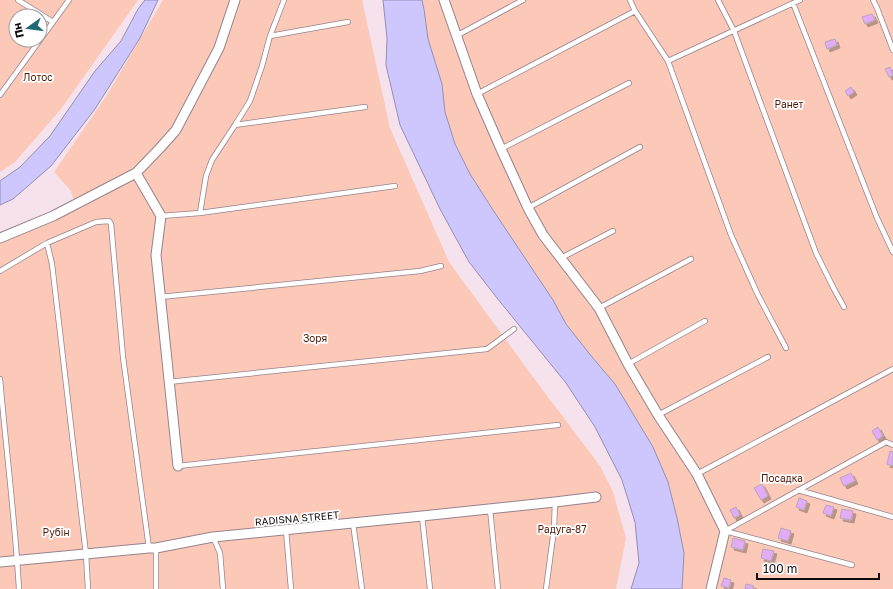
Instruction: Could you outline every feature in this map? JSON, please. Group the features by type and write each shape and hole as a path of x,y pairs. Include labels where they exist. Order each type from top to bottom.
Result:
{"street":[{"path":"0,238 53,216 136,173 176,130 219,48 235,0"},
{"path":"444,0 477,94 528,208 543,234 599,308 628,364 658,415 697,474 725,531 711,589"},
{"path":"136,173 161,216 156,255 168,382 178,466"},
{"name":"RADISNA STREET","path":"0,562 152,548 213,537 596,497"}],"lane":[{"path":"18,0 53,22"},
{"path":"48,29 69,0"},
{"path":"200,213 206,176 212,160 250,101 270,36 284,0"},
{"path":"456,36 523,0"},
{"path":"630,0 668,61 731,235 758,295 786,348"},
{"path":"718,0 734,30 816,252 844,306"},
{"path":"873,0 878,8 893,50"},
{"path":"668,61 797,1 877,218 893,252"},
{"path":"477,94 635,10"},
{"path":"270,36 348,22"},
{"path":"0,95 34,48"},
{"path":"501,149 629,83"},
{"path":"235,125 366,107"},
{"path":"528,208 640,147"},
{"path":"161,216 200,213 395,186"},
{"path":"0,271 47,243 96,222 109,221 111,224 123,357 152,548 156,589"},
{"path":"561,258 613,231"},
{"path":"47,243 52,264 86,554 88,589"},
{"path":"599,308 691,259"},
{"path":"160,297 420,271 441,266"},
{"path":"628,364 705,321"},
{"path":"168,382 487,349 514,329"},
{"path":"658,415 768,357"},
{"path":"697,474 893,369"},
{"path":"0,379 18,560 19,589"},
{"path":"178,466 558,425"},
{"path":"725,531 886,442 893,445"},
{"path":"798,490 893,517"},
{"path":"546,589 554,529 555,502"},
{"path":"490,509 498,589"},
{"path":"422,516 430,589"},
{"path":"353,523 362,589"},
{"path":"286,530 291,589"},
{"path":"725,531 852,565"},
{"path":"213,537 220,553 223,589"}],"green space":[{"name":"Лотос","path":"0,0 138,0 61,109 15,162 0,172"},
{"path":"163,0 362,0 390,128 449,262 600,466 613,492 626,538 616,589 0,589 0,234 74,202 71,191 54,172 107,95"},
{"name":"Посадка","path":"422,0 893,0 893,589 682,589 684,553 677,518 668,482 653,447 615,384 566,324 553,300 470,174 455,144 445,112 442,84 428,39"}],"shaded area":[{"path":"145,0 158,0 140,38 95,109 51,166 13,199 0,205 0,181 20,167 50,136 95,71 121,41 138,9"},
{"path":"383,0 422,0 428,39 442,84 445,112 455,144 470,174 553,300 566,324 615,384 653,447 668,482 677,518 684,553 682,589 631,589 639,563 635,522 622,480 595,427 566,383 469,262 440,209 400,125 386,65 387,38"}],"building":[{"path":"872,14 875,20 865,24 862,17"},
{"path":"835,39 837,45 827,49 825,42"},
{"path":"890,67 893,75 889,77 885,69"},
{"path":"851,87 854,92 848,96 845,91"},
{"path":"878,427 883,436 877,440 872,431"},
{"path":"890,451 893,452 893,466 887,464"},
{"path":"851,473 855,481 844,486 840,478"},
{"path":"762,484 768,496 761,500 754,488"},
{"path":"799,498 807,501 804,510 796,507"},
{"path":"826,505 834,507 831,516 823,513"},
{"path":"736,507 740,515 734,518 730,510"},
{"path":"842,509 853,511 851,520 840,518"},
{"path":"781,528 791,531 788,541 778,538"},
{"path":"733,538 745,541 743,550 731,547"},
{"path":"763,549 774,551 771,561 761,558"},
{"path":"724,578 731,580 729,588 721,586"},
{"path":"746,584 754,586 753,589 745,589"}],"park label":[{"name":"Ранет","path":"789,104"},
{"name":"Зоря","path":"315,338"},
{"name":"Радуга-87","path":"562,529"},
{"name":"Рубін","path":"56,532"}]}
